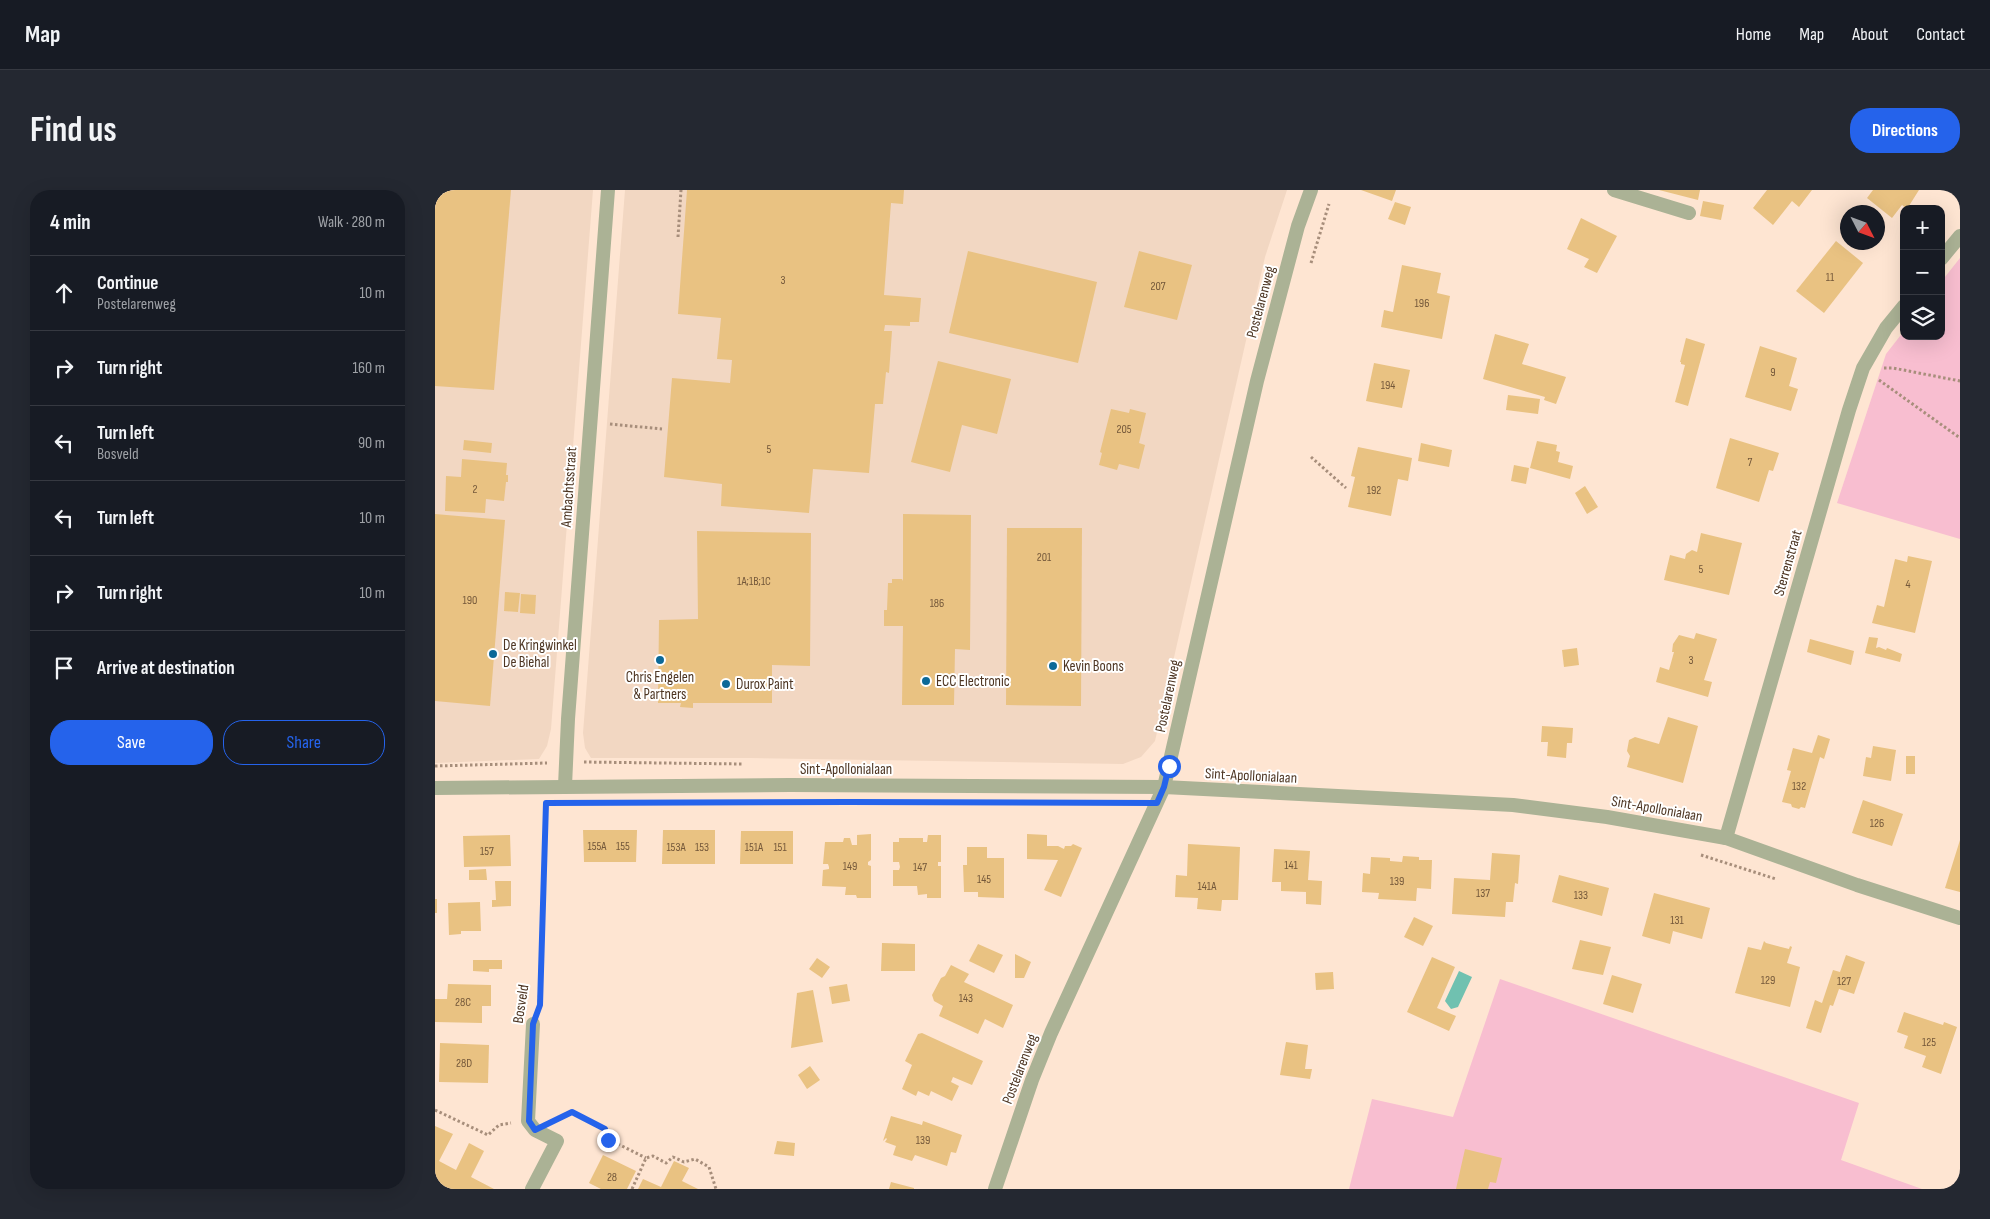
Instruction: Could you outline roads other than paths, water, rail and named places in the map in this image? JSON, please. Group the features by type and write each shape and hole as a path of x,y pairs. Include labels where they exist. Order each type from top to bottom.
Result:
{"street":[{"name":"Ambachtsstraat","path":"565,786 608,190"},
{"name":"Postelarenweg","path":"995,1189 1032,1080 1051,1033 1164,787 1257,380 1298,226 1311,190"},
{"path":"1615,190 1689,213"},
{"path":"1945,254 1960,236"},
{"name":"Sterrenstraat","path":"1726,838 1849,410 1863,368 1886,328 1900,311"},
{"name":"Sint-Apollonialaan","path":"435,788 565,786 1164,787 1513,805 1598,816 1726,838 1857,885 1960,918"},
{"name":"Bosveld","path":"532,1189 557,1141 532,1125 533,1024"}],"water":[{"path":"1459,971 1472,977 1458,1007 1451,1009 1445,1001"}],"place":[{"name":"De Kringwinkel De Biehal","path":"493,654"},
{"name":"Chris Engelen & Partners","path":"660,660"},
{"name":"Kevin Boons","path":"1053,666"},
{"name":"ECC Electronic","path":"926,681"},
{"name":"Durox Paint","path":"726,684"}]}
